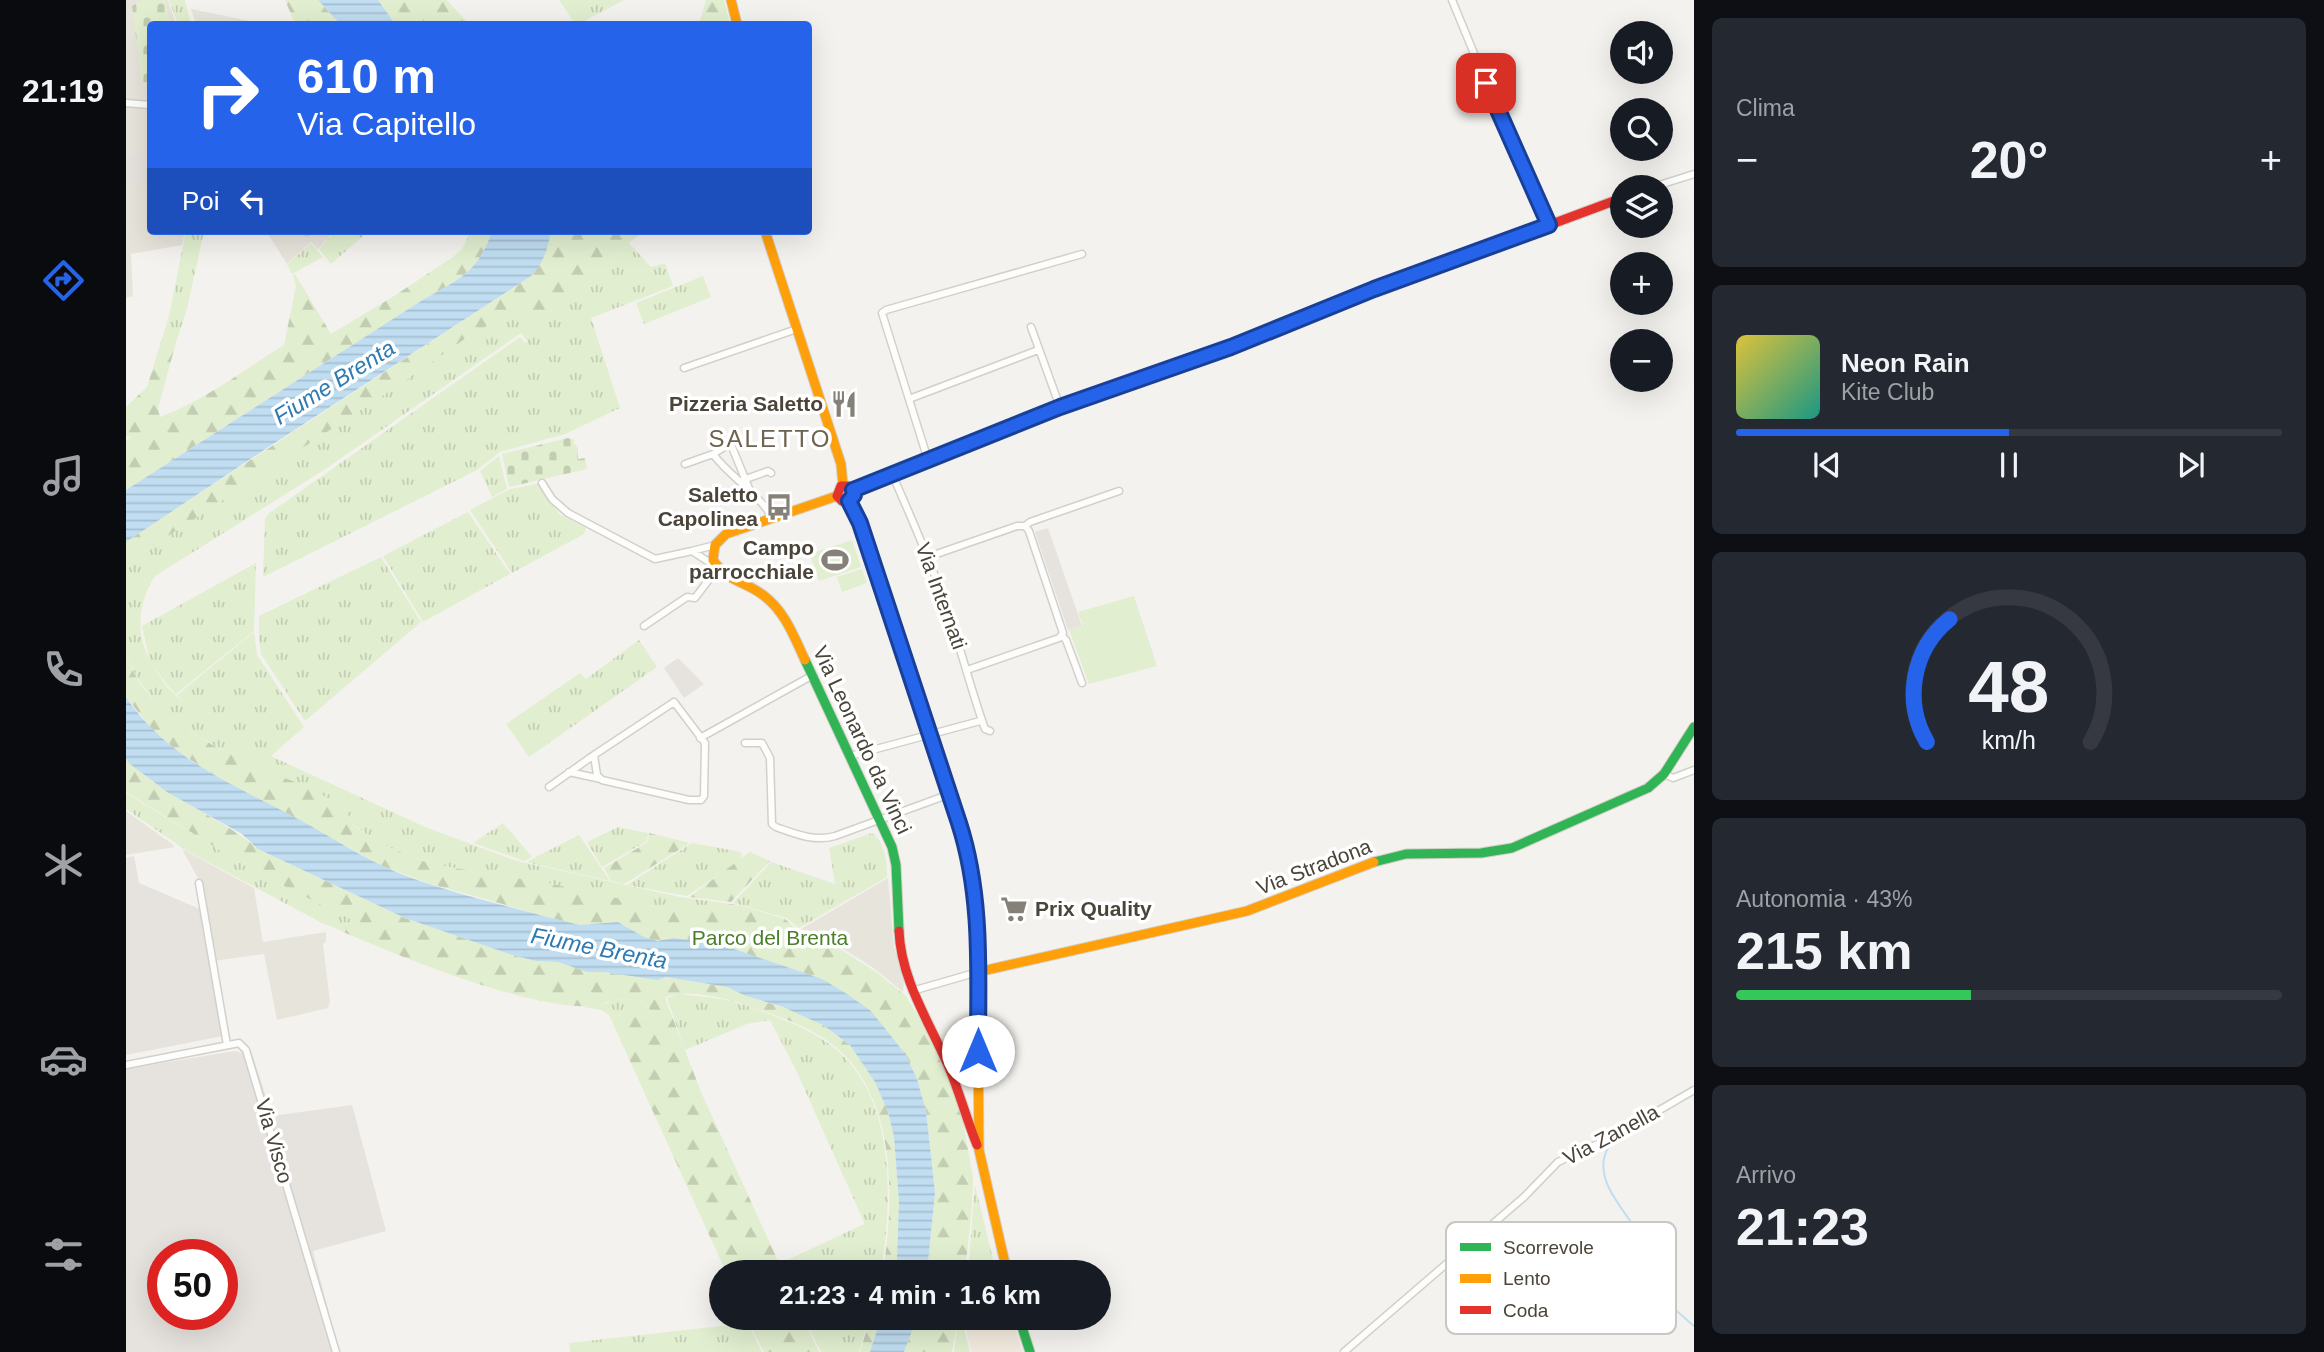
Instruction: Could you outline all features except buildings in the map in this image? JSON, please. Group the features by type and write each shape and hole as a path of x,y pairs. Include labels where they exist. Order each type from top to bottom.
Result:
{"street":[{"path":"731,0 736,21"},
{"path":"1452,0 1549,225"},
{"path":"126,103 147,105"},
{"path":"1673,181 1694,174"},
{"path":"853,490 1060,407 1219,352 1374,289 1610,202"},
{"path":"766,235 841,464 843,485 837,496"},
{"path":"928,460 882,313 1082,254"},
{"path":"1031,327 1060,407"},
{"path":"684,368 791,331"},
{"path":"909,399 1038,350"},
{"path":"685,464 713,454 728,445 732,447 743,480 772,517"},
{"path":"713,454 743,480"},
{"path":"743,480 768,471 771,473"},
{"name":"Via Internati","path":"892,474 928,557 967,670 980,721"},
{"path":"542,483 552,499 568,513 655,559 715,545"},
{"path":"843,485 853,490 854,495 849,501"},
{"path":"928,557 1017,526 1025,526 1119,491"},
{"path":"837,496 842,501 849,501"},
{"path":"716,567 712,553 715,545 726,534 837,496"},
{"path":"849,501 860,523 964,837 975,891 979,1150 1004,1260"},
{"path":"1025,526 1029,531 1062,636 1066,640 1082,683"},
{"path":"692,551 716,567"},
{"path":"644,626 687,597 695,598 716,567"},
{"name":"Via Leonardo da Vinci","path":"716,567 726,576 763,595 781,611 879,820 894,855 900,950 912,991 955,1081 979,1150"},
{"path":"967,670 1062,636"},
{"path":"700,738 813,675"},
{"path":"550,788 569,772 594,754 674,702 705,743 705,796 701,800 689,800 569,772"},
{"path":"850,756 980,721 985,729 990,731"},
{"name":"Via Stradona","path":"912,991 978,972 1249,910 1392,856 1425,852 1472,855 1512,848 1648,788 1664,774 1694,727"},
{"path":"745,743 762,743 770,758 772,819 776,827 810,838 827,839 950,794"},
{"path":"594,754 597,775 602,780"},
{"path":"1664,774 1673,778 1694,770"},
{"path":"126,1065 227,1045 199,883"},
{"name":"Via Visco","path":"227,1045 239,1043 247,1050 336,1352"},
{"name":"Via Zanella","path":"1495,1222 1558,1162 1615,1136 1694,1090"},
{"name":"Via Zanella","path":"1345,1352 1446,1265"},
{"path":"1023,1330 1030,1352"}],"shaded area":[{"path":"126,0 168,0 175,21 147,21 147,103 126,102"},
{"path":"191,9 249,21 195,21"},
{"path":"126,105 147,106 147,235 184,235 182,245 131,254 133,296 126,298"},
{"path":"126,153 147,158 147,187 126,184"},
{"path":"269,235 330,235 318,249 311,242 287,264"},
{"path":"1048,528 1082,626 1068,630 1035,532"},
{"path":"678,658 704,684 684,698 664,668"},
{"path":"126,811 172,844 175,847 126,855"},
{"path":"182,849 254,888 263,942 326,932 326,942 323,944 330,1002 328,1008 277,1020 264,954 213,961 204,892"},
{"path":"134,856 139,883 202,910 223,1036 126,1055 126,858"},
{"path":"888,878 894,947 904,980 903,992 875,969 839,946 801,929"},
{"path":"235,1051 253,1056 272,1116 352,1105 386,1231 313,1251 339,1352 126,1352 126,1069"},
{"path":"966,1330 1015,1330 1022,1352 972,1352"}],"green space":[{"path":"141,0 166,0 170,21 147,21 147,84 142,84 132,6"},
{"path":"169,0 185,0 190,21 177,21"},
{"path":"285,0 318,0 337,21 294,21"},
{"path":"378,0 447,0 466,21 393,21"},
{"path":"559,0 624,0 585,21 573,21"},
{"path":"706,0 724,0 729,21 700,21"},
{"path":"185,235 203,235 187,309 177,339 160,345 169,316"},
{"path":"331,235 363,236 331,264 319,249"},
{"path":"469,235 490,235 480,257 465,274 126,490 126,441 131,437 126,436 126,407 147,387 160,345 177,339 158,408 160,417 208,393 284,345 296,286 293,276 295,274 331,334 394,296 462,249"},
{"path":"550,235 639,235 589,283 554,309 505,318 469,336 142,553 126,571 126,542 531,276"},
{"path":"311,243 323,257 292,274 287,265"},
{"path":"629,243 651,267 665,263 673,286 591,318 620,408 565,434 500,452 477,470 263,577 265,519 268,514 520,337 525,343 528,342 521,333 324,470 155,576 145,595 141,627 149,658 142,626 256,563 254,631 176,694 149,660 167,687 185,704 177,695 254,632 257,655 304,727 271,756 236,740 425,827 517,861 680,897 731,904 688,914 553,884 437,865 378,842 355,826 342,805 231,755 178,724 160,710 137,677 126,655 126,571 142,553 469,336 505,318 554,309 589,283"},
{"path":"703,276 711,297 644,324 636,303"},
{"path":"568,438 575,440 573,442 578,448 578,459 585,458 587,469 509,487 502,454"},
{"path":"499,456 507,489 492,497 480,471"},
{"path":"538,484 559,514 586,528 584,534 512,573 470,510 510,489"},
{"path":"468,512 510,574 423,622 383,556"},
{"name":"Campo parrocchiale","path":"852,540 861,567 819,581 810,554"},
{"path":"381,557 421,622 305,721 261,654 259,616"},
{"path":"862,569 867,583 842,592 837,577"},
{"path":"1134,596 1157,666 1089,684 1069,630 1083,626 1078,612"},
{"path":"639,640 657,667 529,757 506,724 580,673 586,679"},
{"name":"Parco del Brenta","path":"126,655 139,682 156,704 188,730 222,750 245,756 253,765 283,774 284,778 316,789 342,805 355,827 378,842 419,860 553,884 688,914 731,904 742,906 785,919 798,930 837,947 876,972 906,996 941,1057 961,1111 973,1177 966,1260 928,1260 935,1193 926,1111 917,1079 906,1055 822,979 714,943 673,938 657,941 618,922 580,925 555,919 428,883 382,866 267,805 176,750 151,728 126,697"},
{"path":"126,759 157,785 258,849 405,918 536,961 558,962 588,972 657,980 666,977 727,987 794,1011 823,1025 850,1045 875,1082 888,1112 894,1137 899,1202 897,1260 885,1260 889,1215 887,1154 872,1096 858,1071 839,1050 817,1034 769,1013 715,997 682,994 665,998 701,1092 778,1260 721,1260 609,1015 652,1017 647,1005 637,1000 612,999 591,1006 558,1004 518,996 388,951 330,926 358,923 252,870 126,792"},
{"path":"126,793 252,870 359,923 330,926 322,923 187,851 126,809"},
{"path":"503,823 532,857 524,861 473,843"},
{"path":"618,827 648,833 647,841 602,867 587,842"},
{"path":"649,833 690,843 624,884 611,881 604,868 648,842"},
{"path":"872,833 882,847 887,877 799,928 786,918 733,903 771,862 835,884 829,848"},
{"path":"579,835 610,881 526,862"},
{"path":"692,843 741,852 742,859 687,896 627,885"},
{"path":"750,852 770,861 731,902 689,897"},
{"path":"678,994 732,1001 752,1007 816,1035 837,1050 857,1072 871,1097 886,1154 888,1185 883,1260 787,1260 864,1224 796,1070 770,1020 747,1024 685,1050 667,998"},
{"path":"612,999 642,1002 650,1010 652,1017 609,1015 602,1010 582,1007 606,1004"},
{"path":"975,1185 993,1260 969,1260"},
{"path":"709,1327 709,1330 751,1330 762,1352 570,1352 569,1343"},
{"path":"752,1330 809,1330 819,1352 764,1352"},
{"path":"810,1330 865,1330 859,1352 821,1352"},
{"path":"866,1330 877,1330 870,1352 860,1352"},
{"path":"912,1330 956,1330 952,1352 904,1352"},
{"path":"957,1330 964,1330 970,1352 954,1352"}],"water":[{"path":"318,0 378,0 393,21 337,21"},
{"name":"Fiume Brenta","path":"490,235 550,235 539,266 531,276 126,542 126,490 456,281 473,267"},
{"name":"Fiume Brenta","path":"126,697 142,718 182,754 227,782 401,874 458,893 580,925 618,922 657,941 673,938 714,943 822,979 847,994 871,1011 906,1055 917,1079 926,1111 935,1193 928,1260 897,1260 899,1202 894,1137 888,1112 875,1082 850,1045 823,1025 727,987 666,977 657,980 587,972 558,962 536,961 512,955 405,918 258,849 242,834 167,792 126,759"},
{"path":"877,1330 912,1330 904,1352 870,1352"}],"waterway":[{"path":"1609,1146 1604,1158 1607,1183 1631,1222"},
{"path":"1676,1311 1694,1326"}],"traffic: fast":[{"path":"853,490 1060,407 1231,347 1339,303"},
{"path":"805,660 892,847 896,865 899,931"},
{"path":"1374,862 1406,854 1481,853 1512,848 1648,788 1664,774 1694,727"},
{"path":"1023,1330 1030,1352"}],"traffic: slow":[{"path":"731,0 736,21"},
{"path":"766,235 841,464 843,485"},
{"path":"805,660 788,625 771,601 725,573 713,560 715,545 726,534 837,496"},
{"path":"941,766 970,862 977,923 979,1150 1004,1260"},
{"path":"978,972 1247,911 1374,862"}],"traffic: jam":[{"path":"1339,303 1610,202"},
{"path":"849,501 854,495 853,490 848,486 841,486 837,496 842,501 849,501 860,523 941,766"},
{"path":"899,931 910,983 951,1073 977,1145"}],"place":[{"name":"Pizzeria Saletto","path":"844,404"},
{"name":"Saletto Capolinea","path":"779,507"},
{"name":"Campo parrocchiale","path":"835,560"},
{"name":"Prix Quality","path":"1014,909"}],"district":[{"name":"SALETTO","path":"770,439"}],"route":[{"path":"978,1051 977,923 970,862 860,523 849,501 854,495 853,490 1112,387 1231,347 1374,289 1549,225 1486,83"}]}
